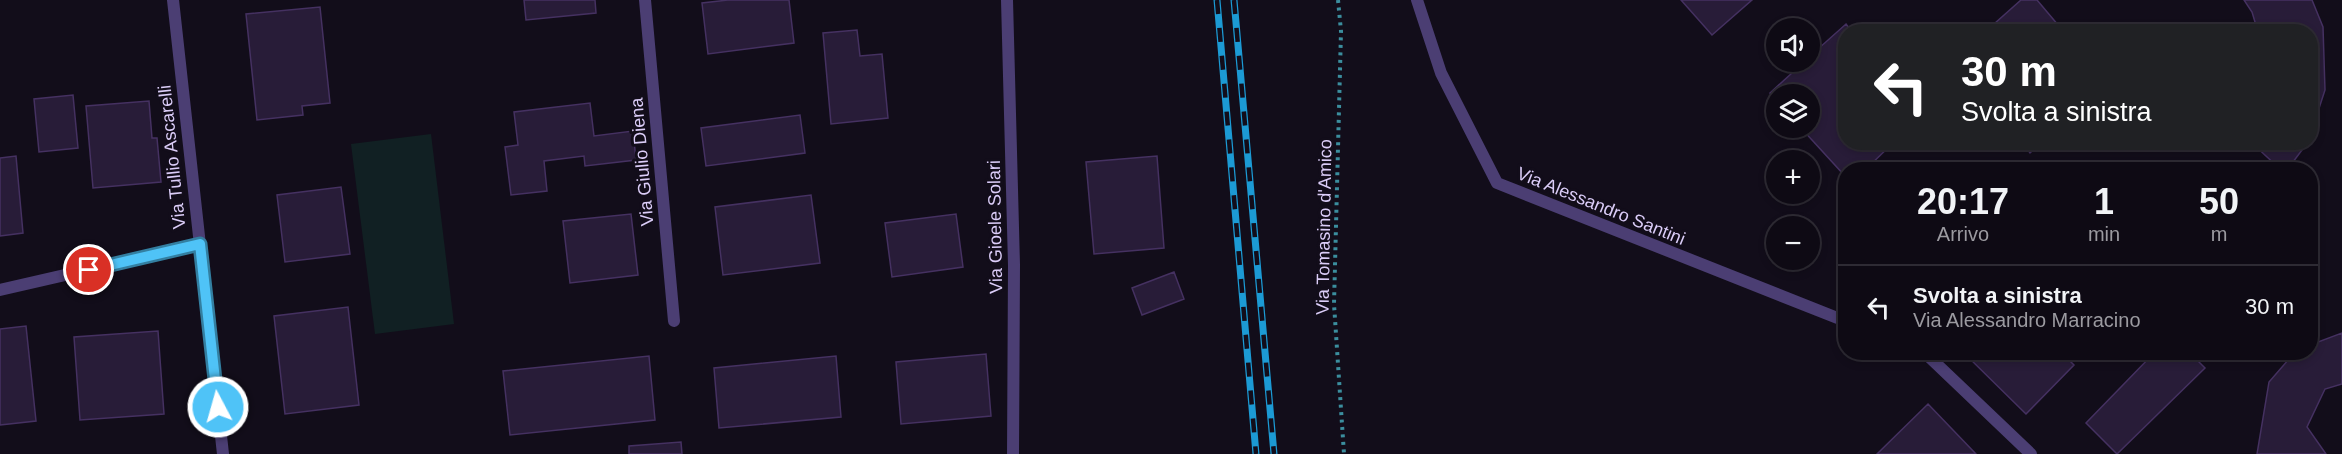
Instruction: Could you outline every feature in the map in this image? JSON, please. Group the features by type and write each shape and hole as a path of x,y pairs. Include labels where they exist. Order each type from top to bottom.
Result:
{"street":[{"name":"Via Tullio Ascarelli","path":"173,0 223,454"},
{"name":"Via Giulio Diena","path":"645,0 674,321"},
{"name":"Via Gioele Solari","path":"1007,0 1013,242 1013,454"},
{"name":"Via Alessandro Santini","path":"1417,0 1441,73 1497,183 1838,318"},
{"path":"0,290 200,244"},
{"path":"1932,360 2031,454"}],"path":[{"name":"Via Tomasino d'Amico","path":"1338,0 1341,31 1334,304 1344,454"}],"shaded area":[{"path":"431,134 454,324 375,334 351,144"}],"building":[{"path":"524,0 595,0 596,13 526,20"},
{"path":"728,0 789,0 794,43 708,54 702,3"},
{"path":"1681,0 1752,0 1712,35"},
{"path":"2021,0 2037,0 2057,24 1994,24"},
{"path":"2244,0 2312,0 2323,27 2325,90 2318,111 2318,24 2256,24 2252,12"},
{"path":"320,7 330,103 302,106 303,115 257,120 246,14"},
{"path":"857,30 860,56 882,54 888,118 831,124 823,33"},
{"path":"1838,31 1838,150 1886,150 1873,162 1838,162 1838,168 1810,138 1820,138 1820,84 1780,84 1793,72 1820,72 1820,47"},
{"path":"73,95 78,148 39,152 34,99"},
{"path":"149,101 152,138 157,138 161,182 93,188 86,106"},
{"path":"590,103 594,136 633,131 636,160 585,166 584,156 544,161 547,191 511,195 505,147 518,145 514,112"},
{"path":"800,115 805,153 706,166 701,128"},
{"path":"2260,150 2302,150 2293,162 2272,162"},
{"path":"16,156 23,233 0,236 0,158"},
{"path":"1157,156 1164,248 1094,254 1086,162"},
{"path":"341,187 350,254 285,262 277,195"},
{"path":"811,195 820,263 723,275 715,207"},
{"path":"631,214 638,275 570,283 563,221"},
{"path":"956,214 963,267 892,277 885,223"},
{"path":"1174,272 1184,299 1142,315 1132,288"},
{"path":"348,307 359,405 285,414 274,316"},
{"path":"26,326 36,421 0,425 0,329"},
{"path":"158,331 164,414 80,420 74,337"},
{"path":"2342,333 2342,384 2325,389 2307,427 2326,454 2257,454 2269,382 2288,360 2318,360 2318,342"},
{"path":"986,354 991,416 901,424 896,362"},
{"path":"649,356 655,420 510,435 503,371"},
{"path":"836,356 841,417 719,428 714,368"},
{"path":"1971,360 2069,360 2074,365 2026,414"},
{"path":"2147,360 2197,360 2205,368 2117,454 2086,423"},
{"path":"1928,404 1976,454 1877,454"},
{"path":"681,442 682,454 629,454 629,446"}],"railway":[{"path":"1217,0 1256,454"},
{"path":"1234,0 1274,454"}],"route":[{"path":"89,270 200,244 218,407"}]}
